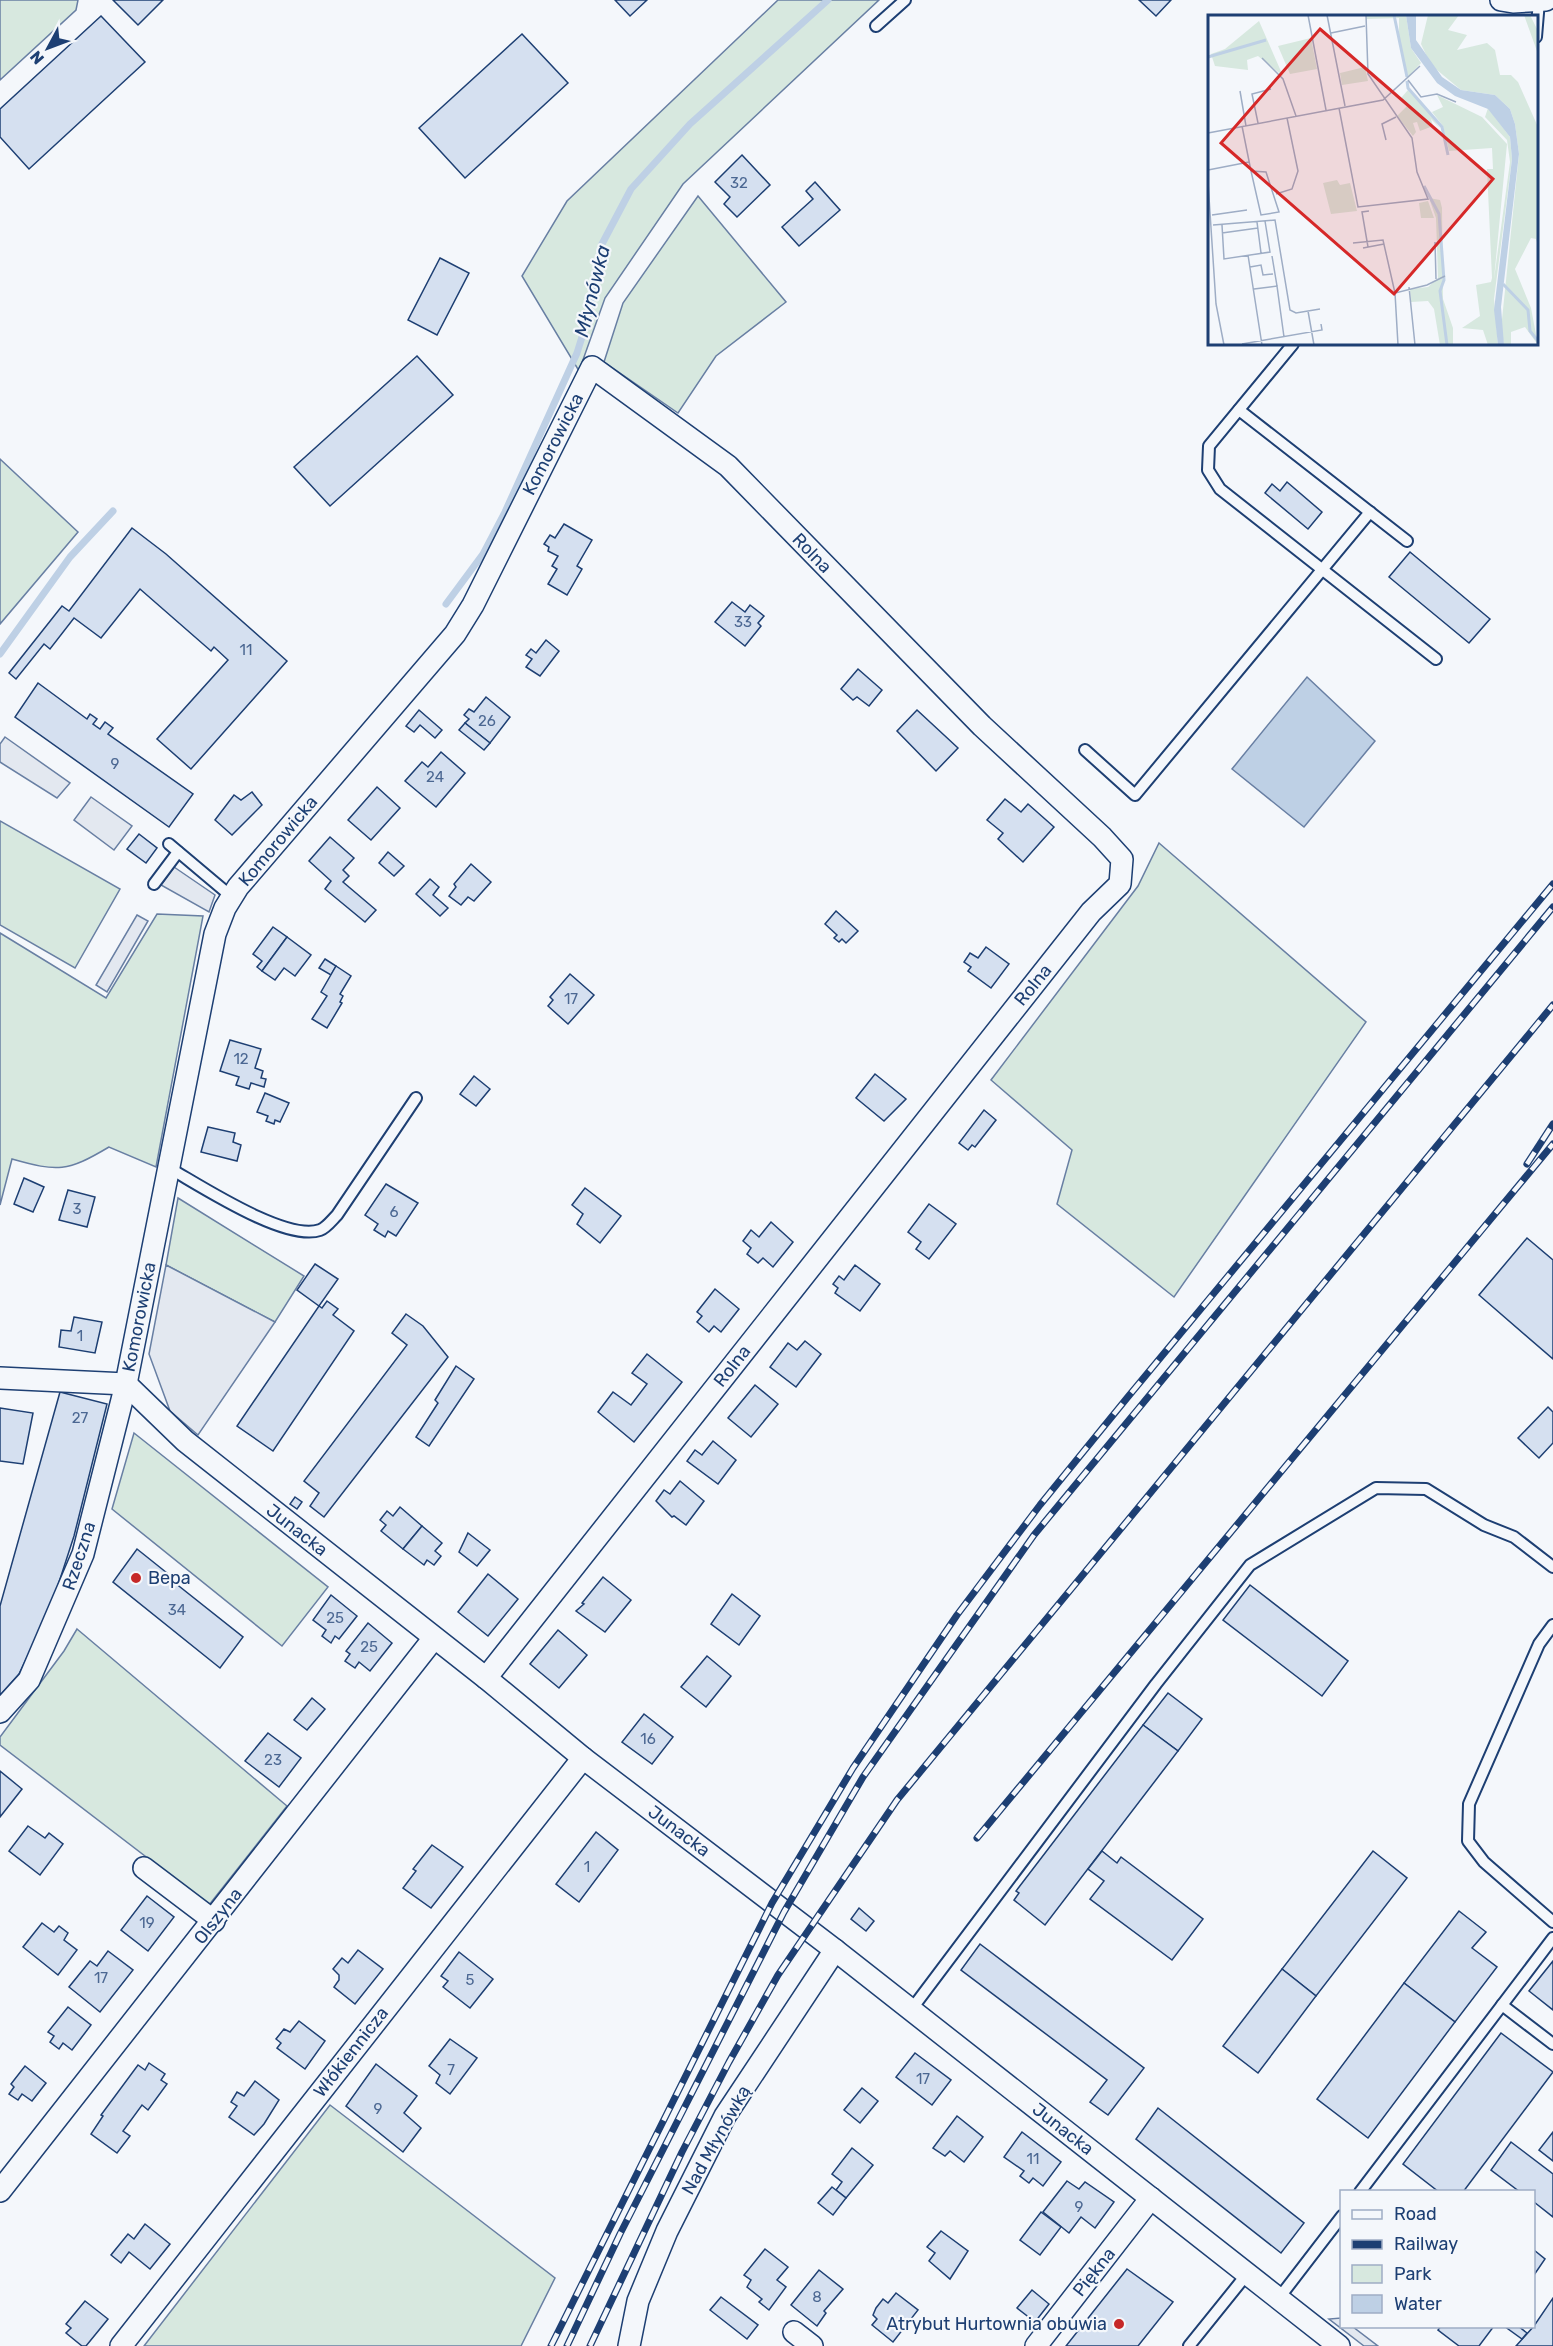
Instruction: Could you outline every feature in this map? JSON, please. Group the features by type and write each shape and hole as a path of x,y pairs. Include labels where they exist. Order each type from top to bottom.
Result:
{"street":[{"path":"1501,0 1542,1"},
{"name":"Komorowicka","path":"126,1384 215,934 232,897 455,634 473,605 592,367"},
{"name":"Rolna","path":"486,1678 1084,921 1120,884 1122,859 1102,837 982,726 728,466 592,367"},
{"path":"0,1378 126,1384"},
{"name":"Junacka","path":"126,1384 185,1441 486,1678 583,1758 834,1950 1339,2346"},
{"name":"Rzeczna","path":"0,1712 29,1680 83,1554 126,1384"},
{"name":"Olszyna","path":"0,2191 434,1638"},
{"name":"Włókiennicza","path":"121,2346 583,1758"},
{"path":"144,1868 214,1921"},
{"name":"Nad Młynówką","path":"629,2346 638,2301 667,2231 725,2116 834,1950"},
{"name":"Piękna","path":"1036,2346 1151,2198"},
{"path":"794,2332 812,2346"}],"lane":[{"path":"876,26 905,0"},
{"path":"1538,25 1542,1"},
{"path":"1292,345 1209,446 1208,470 1220,489 1436,659"},
{"path":"1239,410 1407,541"},
{"path":"1085,750 1135,795 1370,512"},
{"path":"169,844 232,897"},
{"path":"154,884 178,852"},
{"path":"169,1168 271,1224 302,1233 321,1230 338,1215 416,1098"},
{"path":"911,2010 1156,1684 1250,1565 1376,1488 1426,1489 1484,1525 1514,1537 1553,1567"},
{"path":"1553,1625 1539,1644 1469,1804 1468,1841 1484,1862 1553,1922"},
{"path":"1362,2190 1553,1938"},
{"path":"1502,2005 1553,2044"},
{"path":"1279,2298 1340,2217"},
{"path":"1190,2346 1247,2274"}],"green space":[{"path":"0,0 78,0 76,10 0,80"},
{"path":"778,0 879,0 683,184 605,298 579,371 522,276 567,201"},
{"path":"698,196 786,302 716,356 678,413 604,362 623,303"},
{"path":"0,459 78,532 0,624"},
{"path":"0,821 120,889 75,968 0,925"},
{"path":"1159,843 1366,1022 1174,1297 1057,1204 1072,1150 991,1080 1138,886"},
{"path":"157,914 203,916 156,1167 109,1147 83,1161 62,1167 52,1168 12,1159 0,1205 0,933 106,998"},
{"path":"178,1198 304,1276 275,1322 166,1265"},
{"path":"134,1433 328,1587 282,1646 112,1509"},
{"path":"77,1629 287,1806 209,1905 0,1745 0,1737 64,1651"},
{"path":"330,2105 555,2278 521,2346 144,2346"}],"shaded area":[{"path":"5,737 70,783 57,798 0,762 0,744"},
{"path":"91,797 132,826 114,850 74,820"},
{"path":"174,867 215,895 209,912 161,885"},
{"path":"137,915 148,921 107,992 96,985"},
{"path":"166,1265 275,1322 198,1435 170,1411 149,1354"},
{"path":"1340,2318 1340,2327 1329,2319"},
{"path":"1341,2328 1354,2328 1378,2346 1364,2346"}],"water":[{"path":"1307,677 1375,741 1304,827 1232,769"}],"building":[{"path":"113,0 163,0 138,25"},
{"path":"615,0 647,0 630,16"},
{"path":"1139,0 1171,0 1156,16"},
{"path":"101,16 145,62 29,169 0,137 0,109"},
{"path":"522,34 568,83 465,178 419,128"},
{"path":"742,155 770,185 737,217 724,204 730,197 715,182"},
{"path":"815,182 840,210 799,246 782,227 813,199 806,191"},
{"path":"440,258 469,273 437,335 408,320"},
{"path":"417,356 453,395 330,506 294,467"},
{"path":"1287,482 1322,512 1308,529 1265,493 1272,484 1280,491"},
{"path":"564,524 592,540 577,566 582,569 567,595 548,584 557,569 552,566 558,556 548,551 549,547 544,544 550,535 555,538"},
{"path":"132,528 166,554 287,661 191,769 157,739 228,660 214,647 211,651 140,589 101,638 74,618 50,649 44,644 16,679 9,673 62,606 69,611"},
{"path":"1410,552 1490,619 1469,643 1389,577"},
{"path":"732,602 745,612 750,605 764,616 758,623 761,626 745,646 715,622"},
{"path":"546,640 559,651 540,676 526,667 532,659 526,655 531,649 536,653"},
{"path":"858,669 882,690 869,706 857,697 853,700 841,689"},
{"path":"38,683 87,719 90,714 97,719 93,724 100,729 105,722 113,728 108,734 193,794 169,827 15,717"},
{"path":"486,697 510,717 490,743 465,723 469,719 464,715 469,709 474,712"},
{"path":"419,710 442,730 435,738 420,725 414,732 406,726"},
{"path":"917,710 958,748 936,771 897,731"},
{"path":"465,723 490,743 484,750 459,730"},
{"path":"441,752 465,773 436,807 405,781 422,762 428,767"},
{"path":"377,787 400,808 371,840 348,820"},
{"path":"252,792 262,805 232,835 215,820 234,795 241,800"},
{"path":"1005,799 1021,812 1028,804 1054,827 1023,862 998,839 1003,833 987,820"},
{"path":"139,834 157,848 146,863 127,849"},
{"path":"330,837 354,858 343,870 349,876 343,882 376,910 365,922 325,889 331,881 309,861"},
{"path":"388,852 404,866 394,876 379,863"},
{"path":"471,864 491,882 474,901 468,897 461,905 449,896 456,887 454,884"},
{"path":"430,879 439,887 433,895 448,908 440,916 416,894"},
{"path":"836,911 858,931 846,943 842,939 839,942 834,938 837,935 825,924"},
{"path":"273,927 287,937 262,971 257,967 262,961 253,954"},
{"path":"287,937 311,955 295,976 284,968 275,980 262,971"},
{"path":"986,947 1009,964 991,988 968,971 971,967 964,962 970,953 978,958"},
{"path":"325,959 336,966 331,975 319,968"},
{"path":"336,966 351,976 340,994 343,996 340,1002 342,1003 327,1028 312,1019 327,996 321,992"},
{"path":"570,974 594,995 568,1024 548,1006 553,1000 550,997"},
{"path":"230,1040 261,1049 255,1068 263,1071 261,1078 266,1079 264,1087 251,1083 249,1089 236,1085 239,1077 220,1071"},
{"path":"875,1074 906,1099 884,1121 856,1098"},
{"path":"474,1076 490,1089 476,1106 460,1094"},
{"path":"265,1093 289,1103 280,1122 275,1120 274,1124 266,1121 268,1116 257,1112"},
{"path":"984,1110 996,1120 975,1147 972,1145 968,1150 959,1143"},
{"path":"208,1127 235,1133 233,1142 241,1145 237,1161 201,1152"},
{"path":"24,1178 44,1187 33,1212 14,1204"},
{"path":"386,1184 418,1203 396,1236 388,1231 385,1237 374,1230 378,1224 365,1215"},
{"path":"585,1188 621,1216 600,1243 577,1224 583,1214 572,1205"},
{"path":"68,1190 95,1197 87,1227 59,1220"},
{"path":"929,1204 956,1224 929,1259 916,1249 921,1242 908,1232"},
{"path":"771,1222 793,1242 773,1267 763,1258 758,1263 747,1254 751,1248 743,1241 751,1230 759,1237"},
{"path":"1527,1238 1553,1260 1553,1359 1479,1295"},
{"path":"315,1264 338,1279 319,1306 297,1290"},
{"path":"855,1265 880,1284 860,1311 835,1293 838,1288 833,1284 839,1276 844,1280"},
{"path":"715,1289 739,1309 721,1332 714,1326 709,1332 697,1322 702,1316 697,1312"},
{"path":"327,1301 338,1309 333,1315 354,1331 273,1451 237,1426 319,1306 322,1308"},
{"path":"406,1314 423,1326 448,1357 324,1517 310,1506 319,1493 304,1481 407,1345 392,1333"},
{"path":"74,1317 102,1322 95,1353 59,1347 61,1330 71,1331"},
{"path":"805,1341 821,1354 796,1387 770,1367 788,1343 797,1350"},
{"path":"647,1354 682,1382 634,1442 598,1412 613,1392 631,1405 647,1384 632,1373"},
{"path":"456,1366 474,1379 429,1446 416,1437 438,1403 435,1400"},
{"path":"755,1385 778,1404 751,1437 728,1418"},
{"path":"60,1392 107,1404 74,1536 50,1610 19,1674 0,1695 0,1606"},
{"path":"1548,1407 1553,1412 1553,1443 1539,1458 1518,1438"},
{"path":"0,1408 33,1413 23,1464 0,1461"},
{"path":"713,1441 736,1460 718,1484 687,1461 695,1450 702,1455"},
{"path":"680,1481 704,1501 686,1525 674,1516 672,1517 656,1501 664,1490 670,1494"},
{"path":"295,1497 302,1502 297,1509 290,1504"},
{"path":"400,1507 422,1526 403,1549 381,1531 386,1525 380,1520 387,1511 393,1516"},
{"path":"422,1526 442,1543 435,1551 441,1556 434,1565 427,1560 424,1565 403,1549"},
{"path":"468,1533 490,1550 477,1566 459,1552"},
{"path":"137,1549 167,1573 165,1575 243,1637 220,1668 113,1582"},
{"path":"488,1574 518,1599 488,1636 458,1612"},
{"path":"603,1577 631,1600 605,1632 576,1611 584,1604 582,1603"},
{"path":"1250,1585 1348,1661 1322,1696 1223,1620"},
{"path":"732,1594 760,1616 739,1645 711,1624"},
{"path":"331,1595 357,1616 339,1639 335,1636 331,1643 322,1636 326,1630 313,1620"},
{"path":"368,1623 392,1643 370,1671 359,1662 355,1668 345,1661 350,1654 346,1651"},
{"path":"558,1630 587,1655 559,1688 530,1664"},
{"path":"707,1656 731,1676 706,1707 681,1687"},
{"path":"1168,1693 1202,1719 1178,1751 1143,1725"},
{"path":"312,1698 325,1709 307,1730 294,1720"},
{"path":"644,1714 673,1737 652,1764 622,1742"},
{"path":"1143,1725 1178,1751 1045,1925 1014,1900 1019,1893 1016,1891"},
{"path":"268,1733 301,1758 279,1787 245,1761"},
{"path":"0,1771 22,1789 0,1817"},
{"path":"28,1826 45,1838 49,1833 63,1844 40,1875 9,1851"},
{"path":"596,1832 618,1850 579,1902 556,1884"},
{"path":"432,1845 463,1867 431,1908 403,1888 416,1871 413,1869"},
{"path":"1102,1851 1117,1863 1121,1857 1203,1919 1172,1960 1090,1899 1104,1881 1088,1869"},
{"path":"1373,1851 1407,1878 1316,1996 1282,1969"},
{"path":"147,1896 174,1917 148,1951 121,1930"},
{"path":"859,1908 874,1921 866,1931 851,1919"},
{"path":"1459,1911 1486,1932 1472,1948 1497,1967 1455,2022 1404,1983"},
{"path":"42,1923 54,1932 59,1926 68,1933 64,1940 77,1950 58,1975 23,1947"},
{"path":"980,1944 1144,2068 1108,2115 1090,2102 1107,2080 961,1970"},
{"path":"358,1950 383,1969 355,2004 334,1987 339,1980 339,1975 333,1969 342,1958 348,1963"},
{"path":"108,1951 133,1970 100,2012 69,1987 90,1961 97,1966"},
{"path":"459,1952 493,1979 470,2008 443,1987 448,1981 441,1976"},
{"path":"1553,1961 1553,2010 1529,1991"},
{"path":"1282,1969 1316,1996 1258,2073 1223,2046"},
{"path":"1404,1983 1455,2022 1368,2138 1317,2099"},
{"path":"68,2007 91,2025 72,2050 63,2043 59,2049 50,2042 54,2036 48,2032"},
{"path":"299,2021 325,2041 305,2069 277,2048 281,2043 276,2039 284,2029 290,2032"},
{"path":"1501,2033 1553,2072 1464,2190 1436,2190 1403,2164"},
{"path":"450,2039 477,2058 450,2094 436,2083 440,2075 429,2066"},
{"path":"915,2053 951,2080 932,2105 896,2077"},
{"path":"149,2063 165,2074 161,2080 167,2084 148,2110 142,2105 123,2131 130,2136 117,2153 91,2134 103,2116 101,2115 138,2065 145,2070"},
{"path":"376,2064 417,2096 404,2113 421,2128 403,2152 346,2106"},
{"path":"25,2066 46,2083 32,2101 22,2094 18,2100 9,2094 14,2087 11,2084"},
{"path":"255,2081 279,2100 254,2135 229,2117 237,2106 231,2102 237,2092 244,2096"},
{"path":"862,2088 878,2101 860,2123 844,2110"},
{"path":"1158,2108 1304,2223 1281,2253 1136,2139"},
{"path":"957,2116 983,2137 964,2162 950,2151 945,2156 933,2148"},
{"path":"1022,2132 1061,2162 1043,2186 1033,2178 1029,2183 1020,2176 1024,2171 1004,2157"},
{"path":"1553,2132 1553,2161 1539,2150"},
{"path":"1511,2142 1553,2174 1553,2217 1535,2203 1535,2190 1517,2190 1491,2170"},
{"path":"852,2148 873,2165 846,2198 836,2190 842,2182 832,2174"},
{"path":"1067,2181 1079,2189 1085,2182 1114,2202 1095,2228 1081,2217 1069,2233 1043,2212"},
{"path":"832,2187 846,2198 833,2215 818,2203"},
{"path":"1041,2212 1061,2227 1040,2255 1020,2240"},
{"path":"145,2224 170,2244 150,2269 129,2252 121,2263 111,2255 128,2234 134,2239"},
{"path":"941,2231 968,2251 950,2279 929,2261 935,2253 927,2247"},
{"path":"765,2249 788,2267 777,2280 786,2287 769,2310 759,2302 762,2299 747,2287 751,2280 744,2275"},
{"path":"1535,2251 1545,2259 1535,2274"},
{"name":"Atrybut Hurtownia obuwia","path":"1127,2269 1173,2302 1138,2346 1066,2346"},
{"path":"819,2270 843,2289 824,2311 826,2313 817,2326 791,2305"},
{"path":"1032,2290 1049,2304 1035,2322 1017,2308"},
{"path":"896,2293 918,2310 893,2342 872,2325 877,2319 873,2315 876,2308 883,2299 888,2303"},
{"path":"721,2297 758,2325 747,2339 710,2310"},
{"path":"1553,2298 1553,2346 1516,2346 1532,2328 1535,2328"},
{"path":"85,2301 108,2319 86,2346 82,2346 66,2333 71,2328 66,2324"},
{"path":"1440,2328 1492,2328 1479,2346 1459,2346 1438,2330"},
{"path":"1507,2328 1521,2328 1527,2333 1522,2339"}],"waterway":[{"name":"Młynówka","path":"446,604 483,554 505,512 577,353 587,321 602,244 631,189 690,124 828,0"},
{"path":"0,654 70,557 113,511"}],"railway":[{"path":"551,2346 772,1903 853,1768 957,1615 1040,1505 1127,1398 1553,884"},
{"path":"567,2346 620,2234 784,1912 863,1777 1034,1535 1553,907"},
{"path":"590,2346 682,2152 729,2062 778,1975 897,1800 1553,1005"},
{"path":"1527,1164 1553,1124"},
{"path":"977,1838 1553,1144"}],"place":[{"name":"Bepa","path":"136,1578"},
{"name":"Atrybut Hurtownia obuwia","path":"1119,2324"}]}
